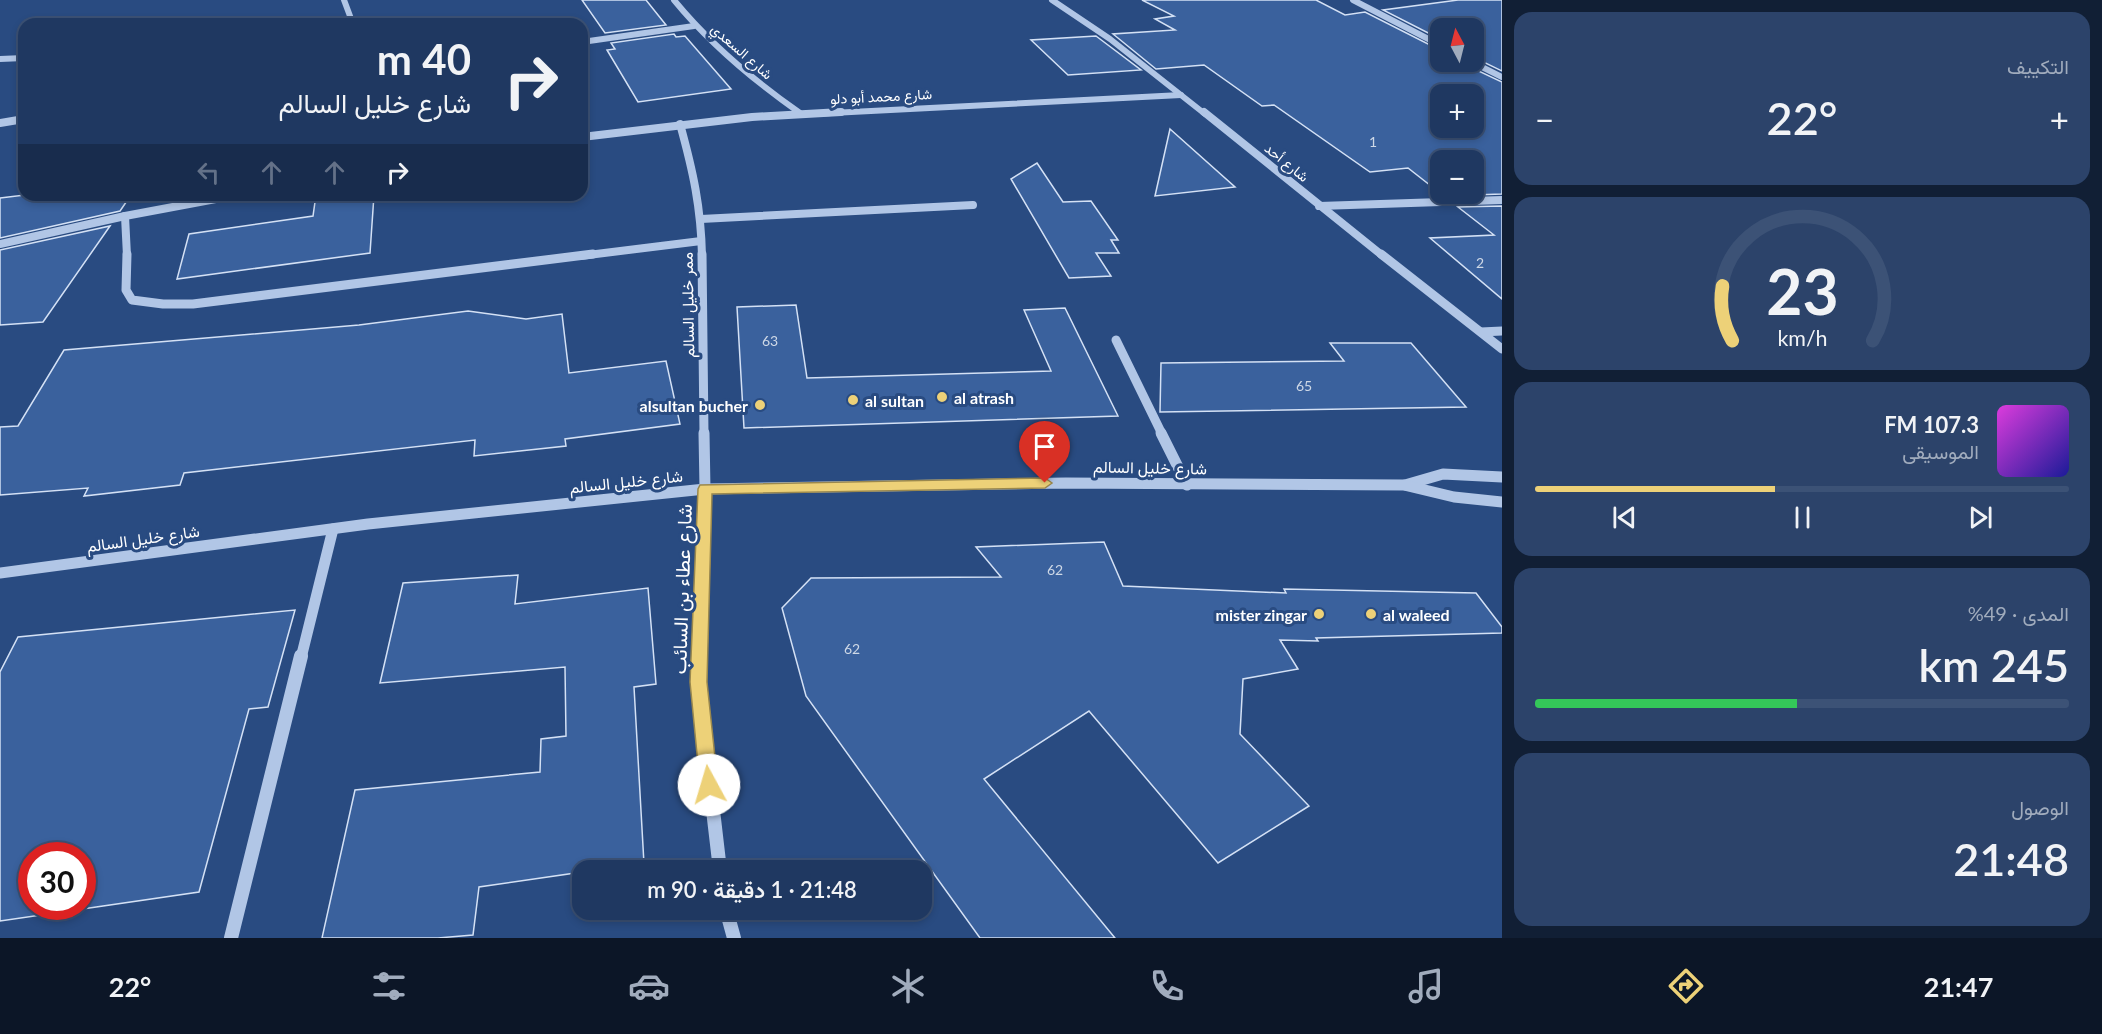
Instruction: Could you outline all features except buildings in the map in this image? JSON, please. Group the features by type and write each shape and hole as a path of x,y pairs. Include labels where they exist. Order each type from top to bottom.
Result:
{"street":[{"path":"344,0 351,18"},
{"name":"شارع السعدي","path":"674,0 694,26 775,96 800,114"},
{"name":"شارع أحد","path":"1052,0 1119,45 1502,349"},
{"path":"1353,0 1430,40"},
{"path":"588,41 694,26"},
{"path":"0,59 18,58"},
{"path":"1484,68 1502,77"},
{"name":"شارع محمد أبو دلو","path":"588,136 680,124 800,114 1181,95"},
{"path":"0,123 18,120"},
{"name":"ممر خليل السالم","path":"680,124 696,182 701,219 705,489"},
{"path":"1319,206 1502,200"},
{"path":"0,244 205,201"},
{"path":"701,219 973,205"},
{"path":"125,216 128,272 126,290 132,300 163,304 193,304 240,299 701,240"},
{"path":"1481,332 1502,331"},
{"path":"1116,340 1186,484"},
{"name":"شارع خليل السالم","path":"1404,485 1443,474 1502,477"},
{"name":"شارع خليل السالم","path":"0,573 333,529 705,489 1066,483 1404,485 1454,497 1502,502"},
{"name":"شارع عطاء بن السائب","path":"705,489 698,682 719,860"},
{"path":"231,938 333,529"},
{"path":"729,920 734,938"}],"place":[{"name":"al atrash","path":"942,397"},
{"name":"al sultan","path":"853,400"},
{"name":"alsultan bucher","path":"760,405"},
{"name":"mister zingar","path":"1319,614"},
{"name":"al waleed","path":"1371,614"}],"route":[{"path":"709,785 698,682 705,489 1045,483"}]}
